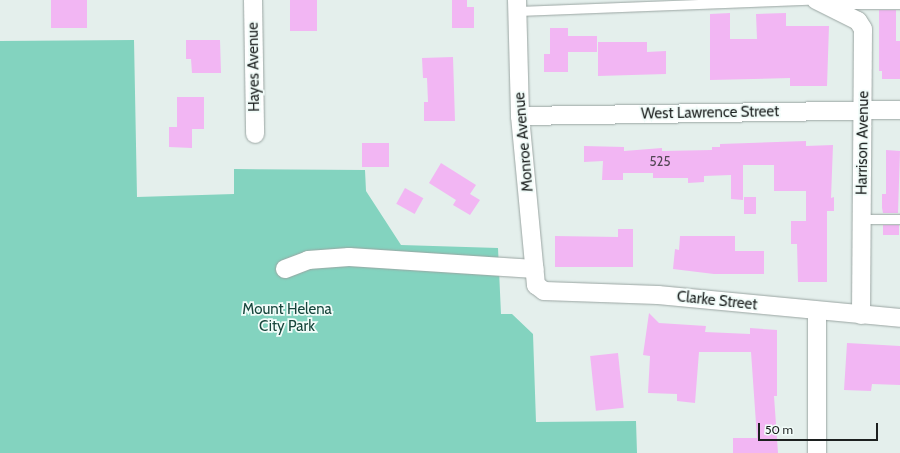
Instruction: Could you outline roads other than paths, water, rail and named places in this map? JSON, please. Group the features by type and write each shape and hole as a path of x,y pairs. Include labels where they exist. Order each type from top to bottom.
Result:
{"street":[{"name":"Hayes Avenue","path":"253,0 255,134"},
{"name":"Harrison Avenue","path":"816,1 858,21 863,29 864,110 861,315"},
{"name":"Monroe Avenue","path":"518,5 520,116 536,277"},
{"name":"West Lawrence Street","path":"520,116 900,110"},
{"name":"Clarke Street","path":"285,269 308,260 349,257 536,277 544,291 658,295 900,318"},
{"path":"817,311 817,453"}],"lane":[{"path":"518,5 816,1 900,4"},
{"path":"862,219 900,219"}],"park label":[{"name":"Mount Helena City Park","path":"287,318"}]}
